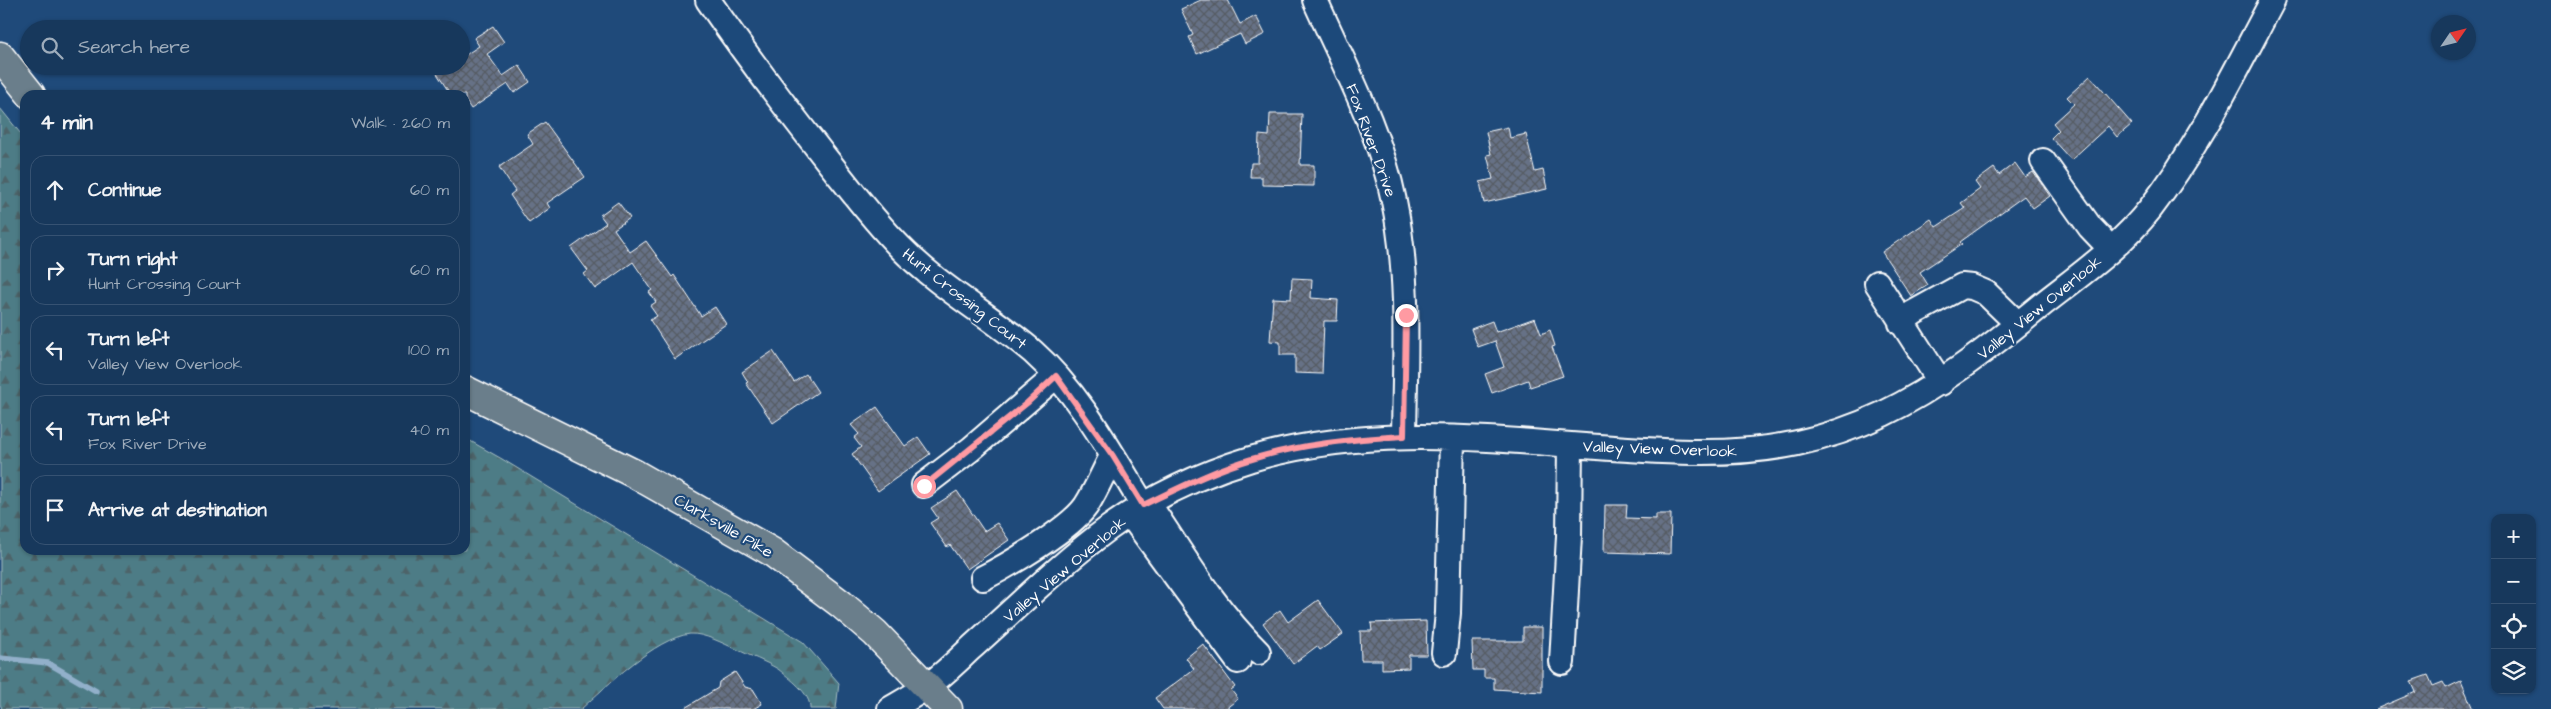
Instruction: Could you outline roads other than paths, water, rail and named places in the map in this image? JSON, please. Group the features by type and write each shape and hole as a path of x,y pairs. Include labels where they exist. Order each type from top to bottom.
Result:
{"main road":[{"path":"0,56 27,90"},
{"name":"Clarksville Pike","path":"470,392 635,474 772,552 841,604 875,633 921,698 948,709"}],"street":[{"name":"Hunt Crossing Court","path":"708,0 762,78 876,221 900,248 929,274 1009,332 1035,354 1056,376 1114,458 1140,507 1248,656"},
{"name":"Fox River Drive","path":"1315,0 1366,114 1394,200 1403,251 1406,315 1404,436"},
{"name":"Valley View Overlook","path":"890,709 921,698 1087,546 1140,507 1176,489 1252,459 1329,443 1404,436 1692,452 1778,448 1823,438 1861,425 1907,404 1977,358 2111,249 2146,214 2174,177 2202,133 2273,0"},
{"path":"2043,161 2090,226 2111,249"},
{"path":"1877,282 1901,323 1941,382"},
{"path":"1901,323 1913,313 1962,286 1986,293 2018,324"},
{"path":"924,486 978,444 1056,376"},
{"path":"1444,653 1448,613 1452,438"},
{"path":"1562,662 1569,536 1570,445"},
{"path":"983,578 1010,565 1071,520 1085,507 1114,458"}],"waterway":[{"path":"0,658 48,663 96,691"}]}
